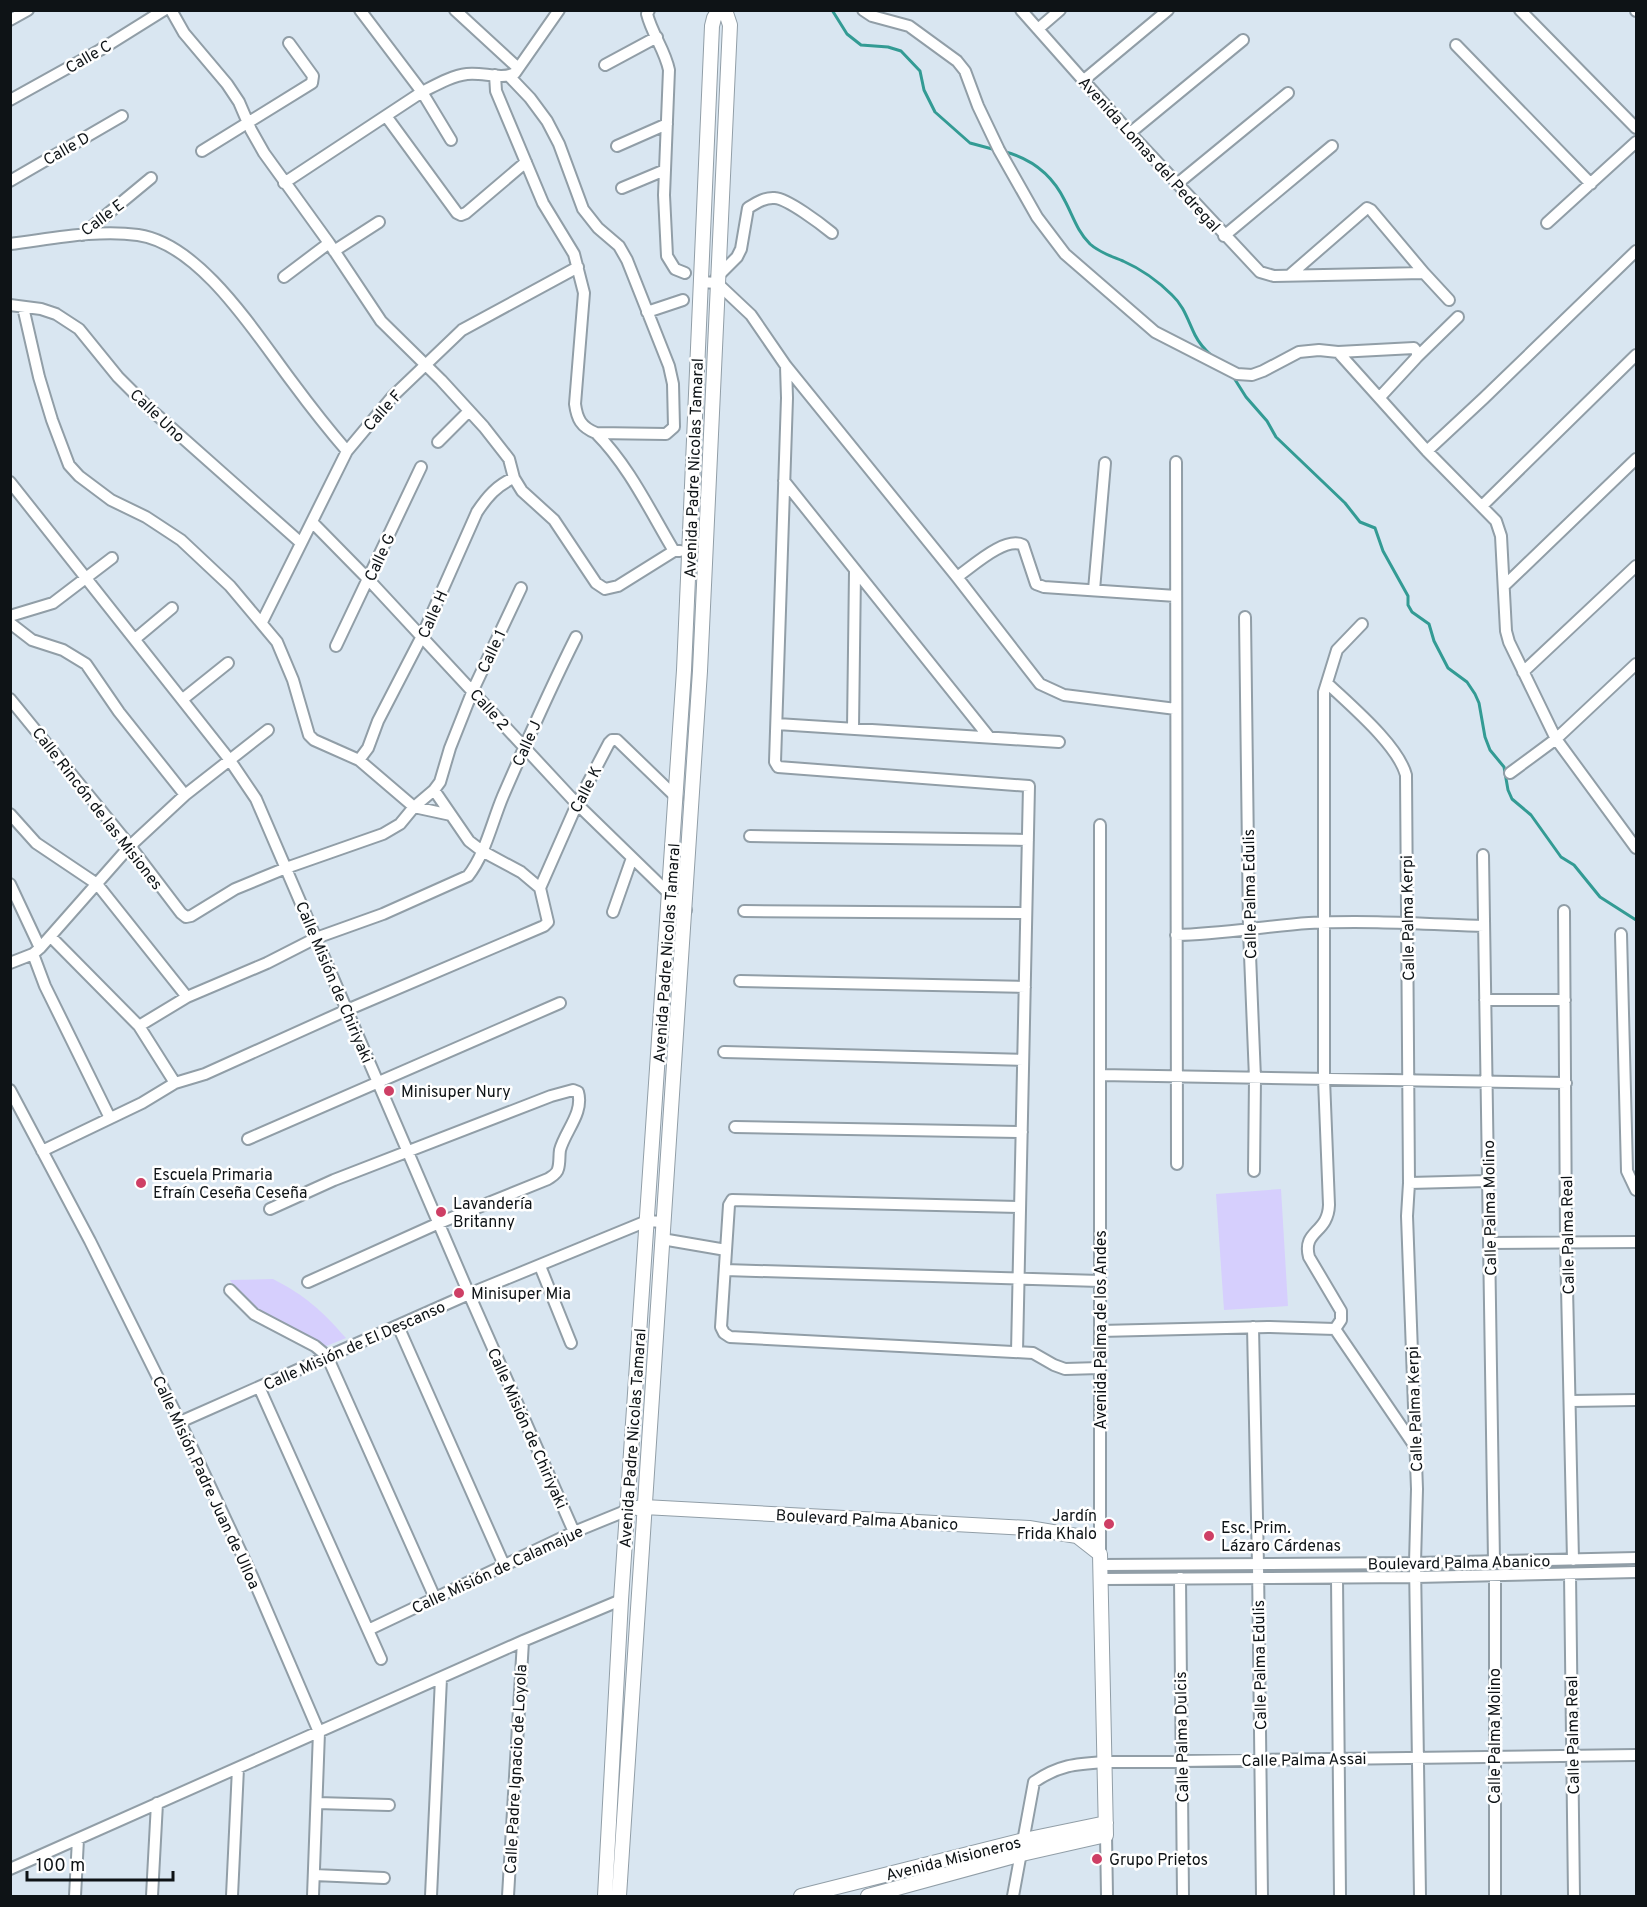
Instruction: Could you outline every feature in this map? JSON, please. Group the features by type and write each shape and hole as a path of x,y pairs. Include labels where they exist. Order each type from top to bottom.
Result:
{"street":[{"path":"10,20 28,10"},
{"name":"Calle C","path":"10,100 100,50 164,10"},
{"path":"171,10 184,33 227,84 239,102 264,153 381,321 469,411 509,459 514,478 522,491 554,520 596,584 605,589 618,586 674,551 689,552"},
{"path":"455,10 518,68"},
{"path":"508,76 518,68 559,10"},
{"path":"649,10 647,14 667,58 669,70 664,195 667,256 675,268 686,273"},
{"name":"Avenida Padre Nicolas Tamaral","path":"604,1896 621,1600 677,798 712,26 719,10"},
{"name":"Avenida Padre Nicolas Tamaral","path":"619,1896 701,659 730,25 725,10"},
{"path":"863,10 872,16 909,26 957,61 964,71 999,150 1037,217 1065,254 1155,332 1237,374 1252,375 1299,352 1319,350 1338,352 1414,348 1418,352 1417,357"},
{"name":"Avenida Lomas del Pedregal","path":"1021,10 1130,133 1260,272 1274,276 1424,273"},
{"path":"1038,29 1060,10"},
{"path":"1084,80 1168,10"},
{"path":"1520,10 1636,128"},
{"path":"364,12 422,92 451,140"},
{"path":"605,65 657,37"},
{"path":"1130,133 1243,40"},
{"path":"202,151 312,83 313,75 289,44"},
{"path":"1456,45 1591,184"},
{"path":"284,183 422,92 467,74 495,75 508,76 530,98 547,121 559,144 584,209 598,228 619,246 669,366 673,384 674,427 666,434 596,433 586,429 577,417 575,404 584,292 574,254 543,203 496,91 495,75"},
{"path":"1177,184 1288,93"},
{"name":"Calle D","path":"10,181 122,116"},
{"path":"386,116 457,213 466,213 526,162"},
{"path":"617,146 667,124"},
{"path":"1547,223 1636,142"},
{"path":"1224,236 1332,146"},
{"path":"622,188 665,170"},
{"name":"Calle E","path":"10,244 81,236 151,178"},
{"path":"701,282 717,280 737,257 741,249 748,208 760,200 775,198 807,214 832,233"},
{"path":"1291,274 1367,208 1449,300"},
{"path":"284,277 331,247 379,222"},
{"path":"81,236 138,235 169,246 192,262 227,298 347,451"},
{"path":"1427,451 1636,251"},
{"name":"Calle F","path":"262,622 347,451 393,396 462,330 578,267"},
{"path":"717,280 751,315 786,366 957,577 1040,684 1064,695 1176,709"},
{"path":"647,312 683,300"},
{"name":"Calle Uno","path":"10,305 40,309 56,314 79,330 118,377 149,408 302,543"},
{"path":"23,307 45,398 63,450 73,469 111,500 146,517 181,540 230,586 262,622 278,642 293,680 309,735 322,745 359,760 414,807 451,815"},
{"path":"1380,397 1458,317"},
{"path":"1338,352 1427,451 1496,521 1499,528 1505,585 1506,631 1523,672 1556,739 1636,848"},
{"path":"1482,506 1636,355"},
{"path":"786,366 787,398 775,762 778,767 1029,786 1017,1352"},
{"path":"438,442 469,411"},
{"path":"596,433 609,446 634,483 674,551"},
{"path":"1505,585 1636,459"},
{"path":"1176,462 1176,1164"},
{"path":"1094,590 1105,463"},
{"name":"Calle G","path":"336,646 421,467"},
{"name":"Calle H","path":"359,760 368,748 378,721 422,636 477,512 501,483 514,478"},
{"path":"784,481 989,737"},
{"name":"Calle Misión de Chiriyaki","path":"10,482 87,576 230,759 256,799 407,1152 574,1532"},
{"name":"Calle 2","path":"312,522 473,690 577,804 686,910"},
{"path":"957,577 999,548 1016,542 1023,545 1036,584 1176,596"},
{"path":"10,616 53,603 112,558"},
{"path":"1523,672 1636,566"},
{"path":"853,728 855,571"},
{"name":"Calle 1","path":"186,917 235,889 286,868 384,834 400,824 440,782 450,748 473,690 521,588"},
{"path":"135,639 172,608"},
{"name":"Calle Palma Edulis","path":"1245,617 1249,930 1255,1078 1254,1171"},
{"path":"10,623 32,640 63,650 86,664 119,712 185,795"},
{"path":"1335,1329 1341,1320 1341,1311 1309,1257 1307,1248 1308,1240 1324,1224 1328,1214 1324,1079 1324,692 1337,650 1362,624"},
{"name":"Calle J","path":"139,1026 187,997 316,939 383,914 468,876 477,865 524,747 576,637"},
{"path":"183,699 228,663"},
{"path":"1510,773 1556,739 1636,664"},
{"name":"Calle Palma Kerpi","path":"1327,683 1368,722 1401,762 1406,775 1409,1183 1407,1228 1416,1448 1416,1577"},
{"name":"Calle Rincón de las Misiones","path":"10,699 186,917"},
{"path":"777,724 1059,742"},
{"path":"10,963 36,951 51,937 130,846 185,795 268,730"},
{"name":"Calle K","path":"540,888 577,804 612,740 616,740 677,798"},
{"path":"42,1151 142,1103 175,1083 205,1074 347,1010 544,926 548,922 540,888 521,872 468,841 434,790"},
{"path":"10,814 36,843 97,884 187,997"},
{"name":"Avenida Palma de los Andes","path":"1100,825 1101,1566 1106,1829"},
{"path":"750,836 1028,840"},
{"name":"Calle Palma Molino","path":"1483,855 1494,1561"},
{"path":"613,912 632,858"},
{"path":"10,884 36,951 45,986 110,1118"},
{"path":"744,911 1026,913"},
{"name":"Calle Palma Real","path":"1564,911 1566,1242 1573,1560"},
{"path":"1176,935 1214,934 1324,923 1386,921 1484,926"},
{"path":"1621,934 1627,1171 1636,1190"},
{"path":"51,937 139,1026 175,1083"},
{"path":"740,981 1025,987"},
{"path":"1485,1000 1565,1000"},
{"path":"248,1139 560,1003"},
{"path":"724,1052 1023,1060"},
{"path":"1100,1075 1566,1083"},
{"name":"Calle Misión Padre Juan de Ulloa","path":"10,1090 90,1241 180,1422 252,1576 319,1732 313,1896"},
{"path":"270,1209 334,1180 551,1096 573,1090 578,1092 579,1098 573,1124 561,1150 555,1175 439,1223 308,1282"},
{"path":"735,1127 1022,1132"},
{"path":"1409,1183 1488,1181"},
{"path":"1020,1207 732,1200 729,1205 721,1327 724,1334 730,1337 1034,1353 1065,1369 1100,1368"},
{"name":"Calle Misión de El Descanso","path":"180,1422 469,1294 647,1221 663,1222"},
{"path":"662,1239 726,1250"},
{"path":"1489,1243 1636,1242"},
{"path":"540,1266 571,1342"},
{"path":"725,1270 1100,1281"},
{"path":"230,1290 254,1314 315,1346 327,1356 435,1598"},
{"path":"398,1326 504,1565"},
{"path":"1100,1331 1252,1327 1335,1329"},
{"path":"1252,1327 1258,1565"},
{"path":"1335,1329 1416,1448"},
{"path":"259,1387 381,1659"},
{"path":"1570,1401 1636,1400"},
{"name":"Boulevard Palma Abanico","path":"628,1510 644,1507 1029,1528 1077,1536 1101,1566 1180,1578 1495,1576 1636,1572"},
{"name":"Calle Misión de Calamajue","path":"368,1630 574,1532 628,1510"},
{"name":"Boulevard Palma Abanico","path":"1101,1566 1636,1558"},
{"name":"Calle Palma Edulis","path":"1258,1565 1262,1896"},
{"name":"Calle Palma Real","path":"1570,1574 1574,1896"},
{"name":"Calle Palma Molino","path":"1495,1576 1495,1896"},
{"path":"1416,1577 1420,1896"},
{"name":"Calle Palma Dulcis","path":"1180,1578 1183,1896"},
{"path":"1337,1578 1340,1896"},
{"path":"10,1869 441,1677 621,1600"},
{"name":"Calle Padre Ignacio de Loyola","path":"508,1896 523,1641"},
{"path":"431,1896 441,1677"},
{"name":"Calle Palma Assai","path":"1013,1896 1034,1782 1053,1770 1078,1764 1105,1761 1636,1755"},
{"path":"232,1896 238,1768"},
{"path":"152,1896 158,1803"},
{"path":"317,1803 389,1805"},
{"path":"1106,1829 1107,1896"},
{"name":"Avenida Misioneros","path":"801,1896 1106,1829"},
{"path":"75,1896 78,1839"},
{"name":"Avenida Misioneros","path":"868,1896 1023,1847"},
{"path":"314,1875 384,1878"}],"shaded area":[{"path":"1281,1189 1288,1306 1224,1310 1216,1194"},
{"path":"273,1279 312,1304 346,1338 324,1347 256,1311 241,1298 230,1280"}],"waterway":[{"path":"832,10 847,34 861,45 888,47 901,51 920,71 924,90 935,112 970,143 996,150"},
{"path":"1002,151 1022,158 1040,168 1047,175 1060,191 1078,229 1090,244 1143,272 1172,295 1183,309 1198,341 1212,356"},
{"path":"1234,378 1246,397 1267,421 1276,437 1345,503 1360,522 1375,528 1383,551 1408,596 1408,605 1412,612 1429,624 1434,641 1448,668 1467,682 1475,694 1479,703 1485,737 1490,750 1504,767 1512,799 1531,815 1561,857 1574,865 1600,897 1636,920"}],"place":[{"name":"Minisuper Nury","path":"389,1091"},
{"name":"Escuela Primaria Efraín Ceseña Ceseña","path":"141,1183"},
{"name":"Lavandería Britanny","path":"441,1212"},
{"name":"Minisuper Mia","path":"459,1293"},
{"name":"Jardín Frida Khalo","path":"1109,1524"},
{"name":"Esc. Prim. Lázaro Cárdenas","path":"1209,1536"},
{"name":"Grupo Prietos","path":"1097,1859"}]}
